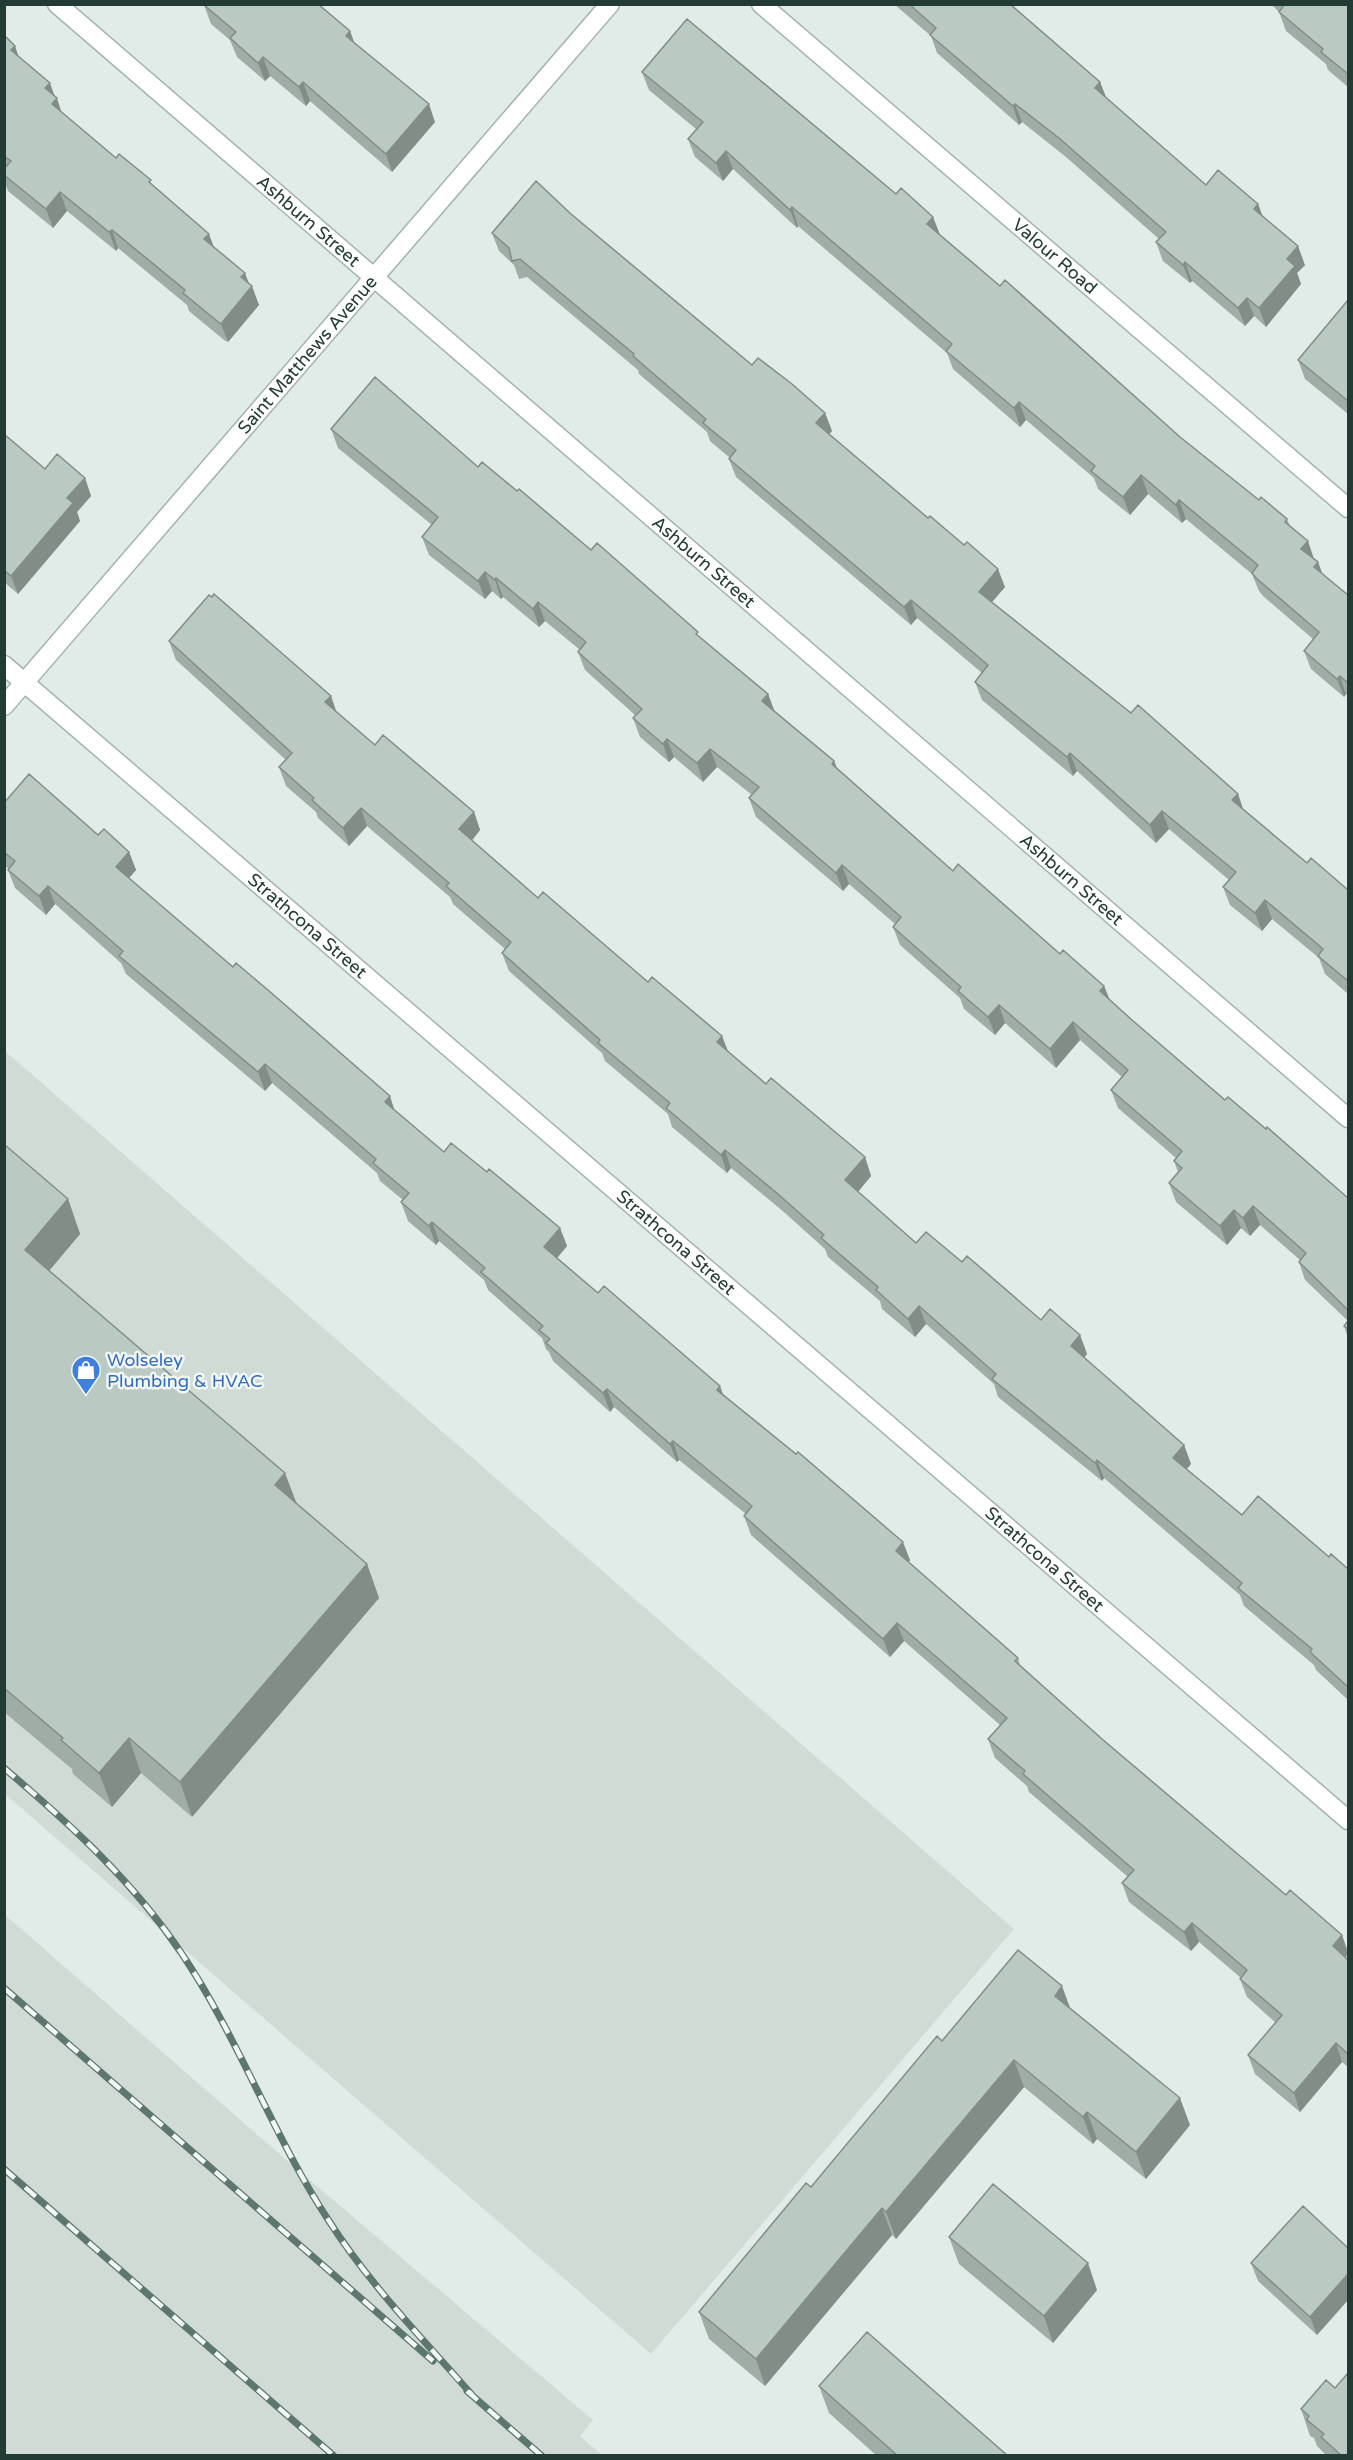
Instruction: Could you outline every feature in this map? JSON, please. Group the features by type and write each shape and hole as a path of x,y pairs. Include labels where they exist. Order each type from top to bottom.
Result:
{"street":[{"name":"Ashburn Street","path":"57,4 1348,1118"},
{"name":"Saint Matthews Avenue","path":"4,706 610,4"},
{"name":"Valour Road","path":"762,4 1348,508"},
{"name":"Strathcona Street","path":"4,665 1348,1820"}],"shaded area":[{"path":"5,1051 1014,1929 651,2354 5,1794"},
{"path":"4,1914 299,2171 593,2420 580,2436 602,2455 5,2455"}],"building":[{"path":"204,4 318,4 350,31 346,36 429,104 386,154 303,82 299,87 263,57 258,63 230,38 236,32"},
{"path":"909,4 1010,4 1100,82 1095,88 1206,185 1218,170 1258,204 1254,209 1298,246 1287,259 1295,266 1259,308 1247,298 1238,308 1185,262 1183,265 1156,242 1166,232 1059,138 1015,104 1013,106 930,35 936,28"},
{"path":"1285,4 1348,4 1348,74 1321,52 1323,49 1279,12"},
{"path":"687,19 896,194 901,188 933,217 927,224 1000,286 1005,280 1180,437 1259,500 1261,497 1287,519 1285,522 1308,541 1301,549 1318,562 1314,567 1348,595 1348,683 1340,676 1337,679 1304,651 1319,632 1256,578 1252,573 1258,565 1179,500 1176,505 1141,475 1123,497 1091,471 1095,466 1019,402 1014,408 946,351 952,344 792,207 790,210 726,151 716,163 688,139 703,122 642,72"},
{"path":"4,35 15,46 11,50 50,83 45,88 57,98 52,104 116,158 119,154 151,180 149,182 209,234 204,239 245,273 241,277 252,286 221,324 183,293 185,290 112,230 109,232 60,192 46,209 4,175 4,169 11,161 4,156"},
{"path":"536,181 571,214 752,365 758,358 792,384 825,413 816,423 928,518 930,516 964,545 967,542 998,569 979,592 1131,713 1138,705 1238,794 1232,800 1307,863 1311,858 1348,890 1348,981 1318,956 1323,949 1265,900 1255,913 1223,887 1236,872 1162,811 1150,825 1070,753 1067,757 975,682 988,665 911,600 904,607 729,459 736,450 703,423 706,419 633,356 634,354 520,259 512,261 509,248 492,233"},
{"path":"1348,300 1348,401 1298,360"},
{"path":"375,377 478,467 482,462 517,491 519,489 591,550 597,543 698,632 696,634 768,694 762,701 834,761 832,764 953,871 958,864 1060,954 1063,950 1104,986 1100,991 1132,1020 1225,1100 1228,1097 1266,1129 1267,1127 1348,1198 1348,1310 1299,1262 1306,1253 1253,1206 1243,1218 1234,1210 1220,1226 1169,1183 1182,1168 1174,1161 1182,1151 1111,1090 1128,1070 1073,1022 1050,1049 999,1005 988,1017 958,991 961,987 893,927 901,917 842,865 836,873 749,798 759,787 710,749 697,763 667,739 663,744 633,718 642,709 578,652 586,642 538,602 533,609 496,578 495,580 485,572 478,581 422,537 438,517 331,429"},
{"path":"4,434 45,469 57,454 85,478 67,498 73,503 11,576 4,570"},
{"path":"214,594 331,696 325,702 375,745 383,735 474,812 459,829 538,898 543,892 648,982 652,977 722,1036 717,1042 766,1084 771,1078 865,1157 845,1180 916,1243 926,1232 962,1262 967,1256 1041,1320 1050,1309 1080,1335 1071,1346 1184,1445 1173,1458 1242,1515 1258,1496 1329,1557 1331,1554 1348,1569 1348,1687 1310,1652 1312,1649 1238,1588 1242,1583 1097,1460 1095,1463 992,1379 996,1374 919,1306 908,1319 876,1290 878,1287 821,1238 824,1235 778,1194 725,1150 721,1155 666,1108 670,1103 598,1043 600,1040 502,953 511,942 446,886 449,883 361,808 343,828 312,800 314,798 279,767 292,753 169,641 209,595 212,597"},
{"path":"29,774 98,835 104,829 129,852 116,867 233,967 236,963 390,1096 385,1102 444,1152 451,1143 487,1172 489,1169 560,1228 544,1247 598,1293 604,1286 720,1386 717,1390 796,1454 798,1452 903,1542 896,1551 1018,1658 1015,1661 1102,1739 1286,1895 1290,1890 1342,1935 1333,1946 1348,1960 1348,2054 1336,2043 1294,2093 1248,2055 1282,2015 1240,1979 1247,1970 1192,1923 1184,1932 1122,1883 1134,1870 1023,1774 1025,1771 988,1739 1007,1718 897,1623 883,1639 744,1516 752,1506 673,1441 670,1444 607,1389 603,1393 546,1343 550,1339 539,1330 543,1326 481,1272 485,1268 432,1222 429,1226 401,1202 409,1193 373,1163 376,1159 265,1064 258,1072 119,956 123,951 48,886 39,896 8,870 15,861 4,852 4,803"},
{"name":"Wolseley Plumbing & HVAC","path":"5,1145 68,1199 25,1250 285,1473 275,1485 367,1564 180,1782 129,1738 99,1773 61,1740 63,1738 4,1688"},
{"path":"1018,1950 1062,1986 1055,1996 1180,2098 1136,2152 1087,2112 1083,2117 1014,2060 886,2212 882,2208 756,2359 699,2312 806,2183 811,2187 937,2036 942,2041"},
{"path":"993,2184 1088,2263 1044,2316 949,2237"},
{"path":"1303,2206 1348,2248 1348,2274 1310,2317 1251,2263"},
{"path":"867,2332 1008,2456 898,2456 819,2386"},
{"path":"1348,2373 1348,2456 1342,2456 1321,2437 1324,2434 1307,2420 1309,2416 1301,2409 1326,2380 1335,2388"}],"railway":[{"path":"4,1768 100,1855 163,1927 202,1986 239,2053 290,2155 329,2221 379,2289 473,2396"},
{"path":"4,1988 433,2361"},
{"path":"4,2169 334,2456"},
{"path":"467,2391 542,2456"}],"place":[{"name":"Wolseley Plumbing & HVAC","path":"86,1396"}]}
